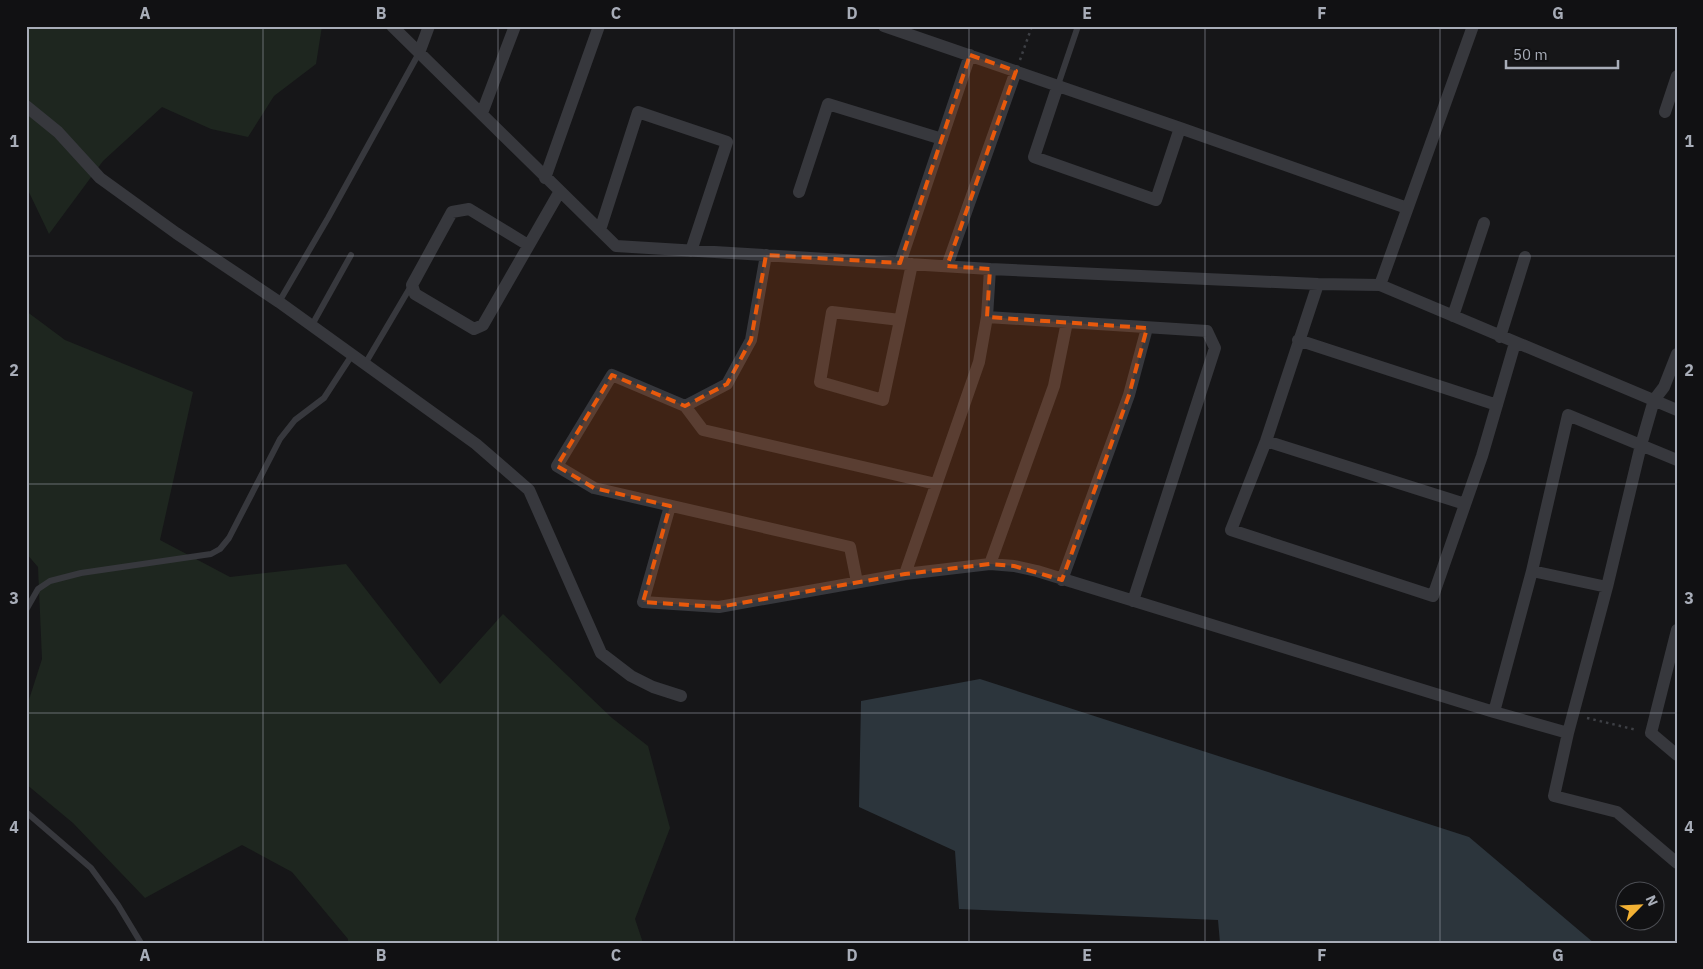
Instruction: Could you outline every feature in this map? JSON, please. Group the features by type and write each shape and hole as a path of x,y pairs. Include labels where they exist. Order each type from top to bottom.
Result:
{"street":[{"path":"392,26 616,246 990,269 1318,284 1380,285 1677,410"},
{"path":"419,53 429,26"},
{"path":"482,113 514,26"},
{"path":"545,178 599,26"},
{"path":"884,26 1406,208"},
{"path":"1380,285 1406,208 1473,26"},
{"path":"900,320 832,312 820,382 883,400 900,320 906,264 942,139 970,55"},
{"path":"946,266 1016,71"},
{"path":"1666,112 1677,76"},
{"path":"1058,86 1034,157 1156,200 1180,128"},
{"path":"799,192 828,104 942,139"},
{"path":"26,106 58,132 100,178 176,233 312,325 476,444 529,490 601,653 632,676 653,687 681,696"},
{"path":"600,230 638,112 727,142 691,251"},
{"path":"528,245 469,210 452,212 412,285 415,294 474,330 483,325 560,192"},
{"path":"1453,316 1484,223"},
{"path":"685,406 727,384 751,340 766,255"},
{"path":"1500,337 1525,257"},
{"path":"905,574 979,362 987,317 990,269"},
{"path":"1318,284 1266,441 1231,530 1433,596 1482,456 1515,343"},
{"path":"987,317 1207,331 1215,348 1133,601"},
{"path":"990,564 1054,386 1067,322"},
{"path":"1062,580 1130,395 1147,328"},
{"path":"1298,340 1497,406"},
{"path":"1677,354 1664,388 1654,400 1641,445 1607,587 1568,733 1554,796 1617,812 1677,863"},
{"path":"857,582 850,547 594,488 557,466 612,375 685,406 703,430 936,484"},
{"path":"1494,712 1532,571 1568,415 1677,460"},
{"path":"1266,441 1465,504"},
{"path":"670,506 643,602 719,607 905,574 990,564 1014,566 1037,571 1494,712 1568,733"},
{"path":"1532,571 1607,587"},
{"path":"1677,630 1651,733 1677,755"}],"lane":[{"path":"1058,86 1078,26"},
{"path":"279,302 328,218 419,53"},
{"path":"312,325 351,255"},
{"path":"365,364 412,285"},
{"path":"26,610 38,589 50,580 81,573 211,554 220,549 229,538 280,439 295,420 324,398 352,355"},
{"path":"26,812 91,868 118,905 141,943"}],"path":[{"path":"1016,71 1032,26"},
{"path":"1574,715 1651,733"}],"highlighted area":[{"path":"970,55 1016,71 947,266 990,269 987,317 1147,328 1129,395 1062,580 1014,566 990,564 905,574 719,607 643,602 670,506 594,488 557,466 612,375 685,406 727,384 751,340 766,255 900,263"}],"shaded area":[{"path":"26,26 322,26 316,64 274,96 248,137 211,129 162,107 103,161 49,234 26,186"},
{"path":"26,311 65,340 193,392 160,540 230,577 346,564 440,684 503,614 612,718 648,746 670,828 635,919 643,943 348,943 348,939 292,872 242,845 145,898 73,823 26,784 26,709 42,659 38,567 26,553"},
{"path":"980,679 1469,837 1594,943 1220,943 1218,920 959,909 955,851 859,807 861,701"}]}
